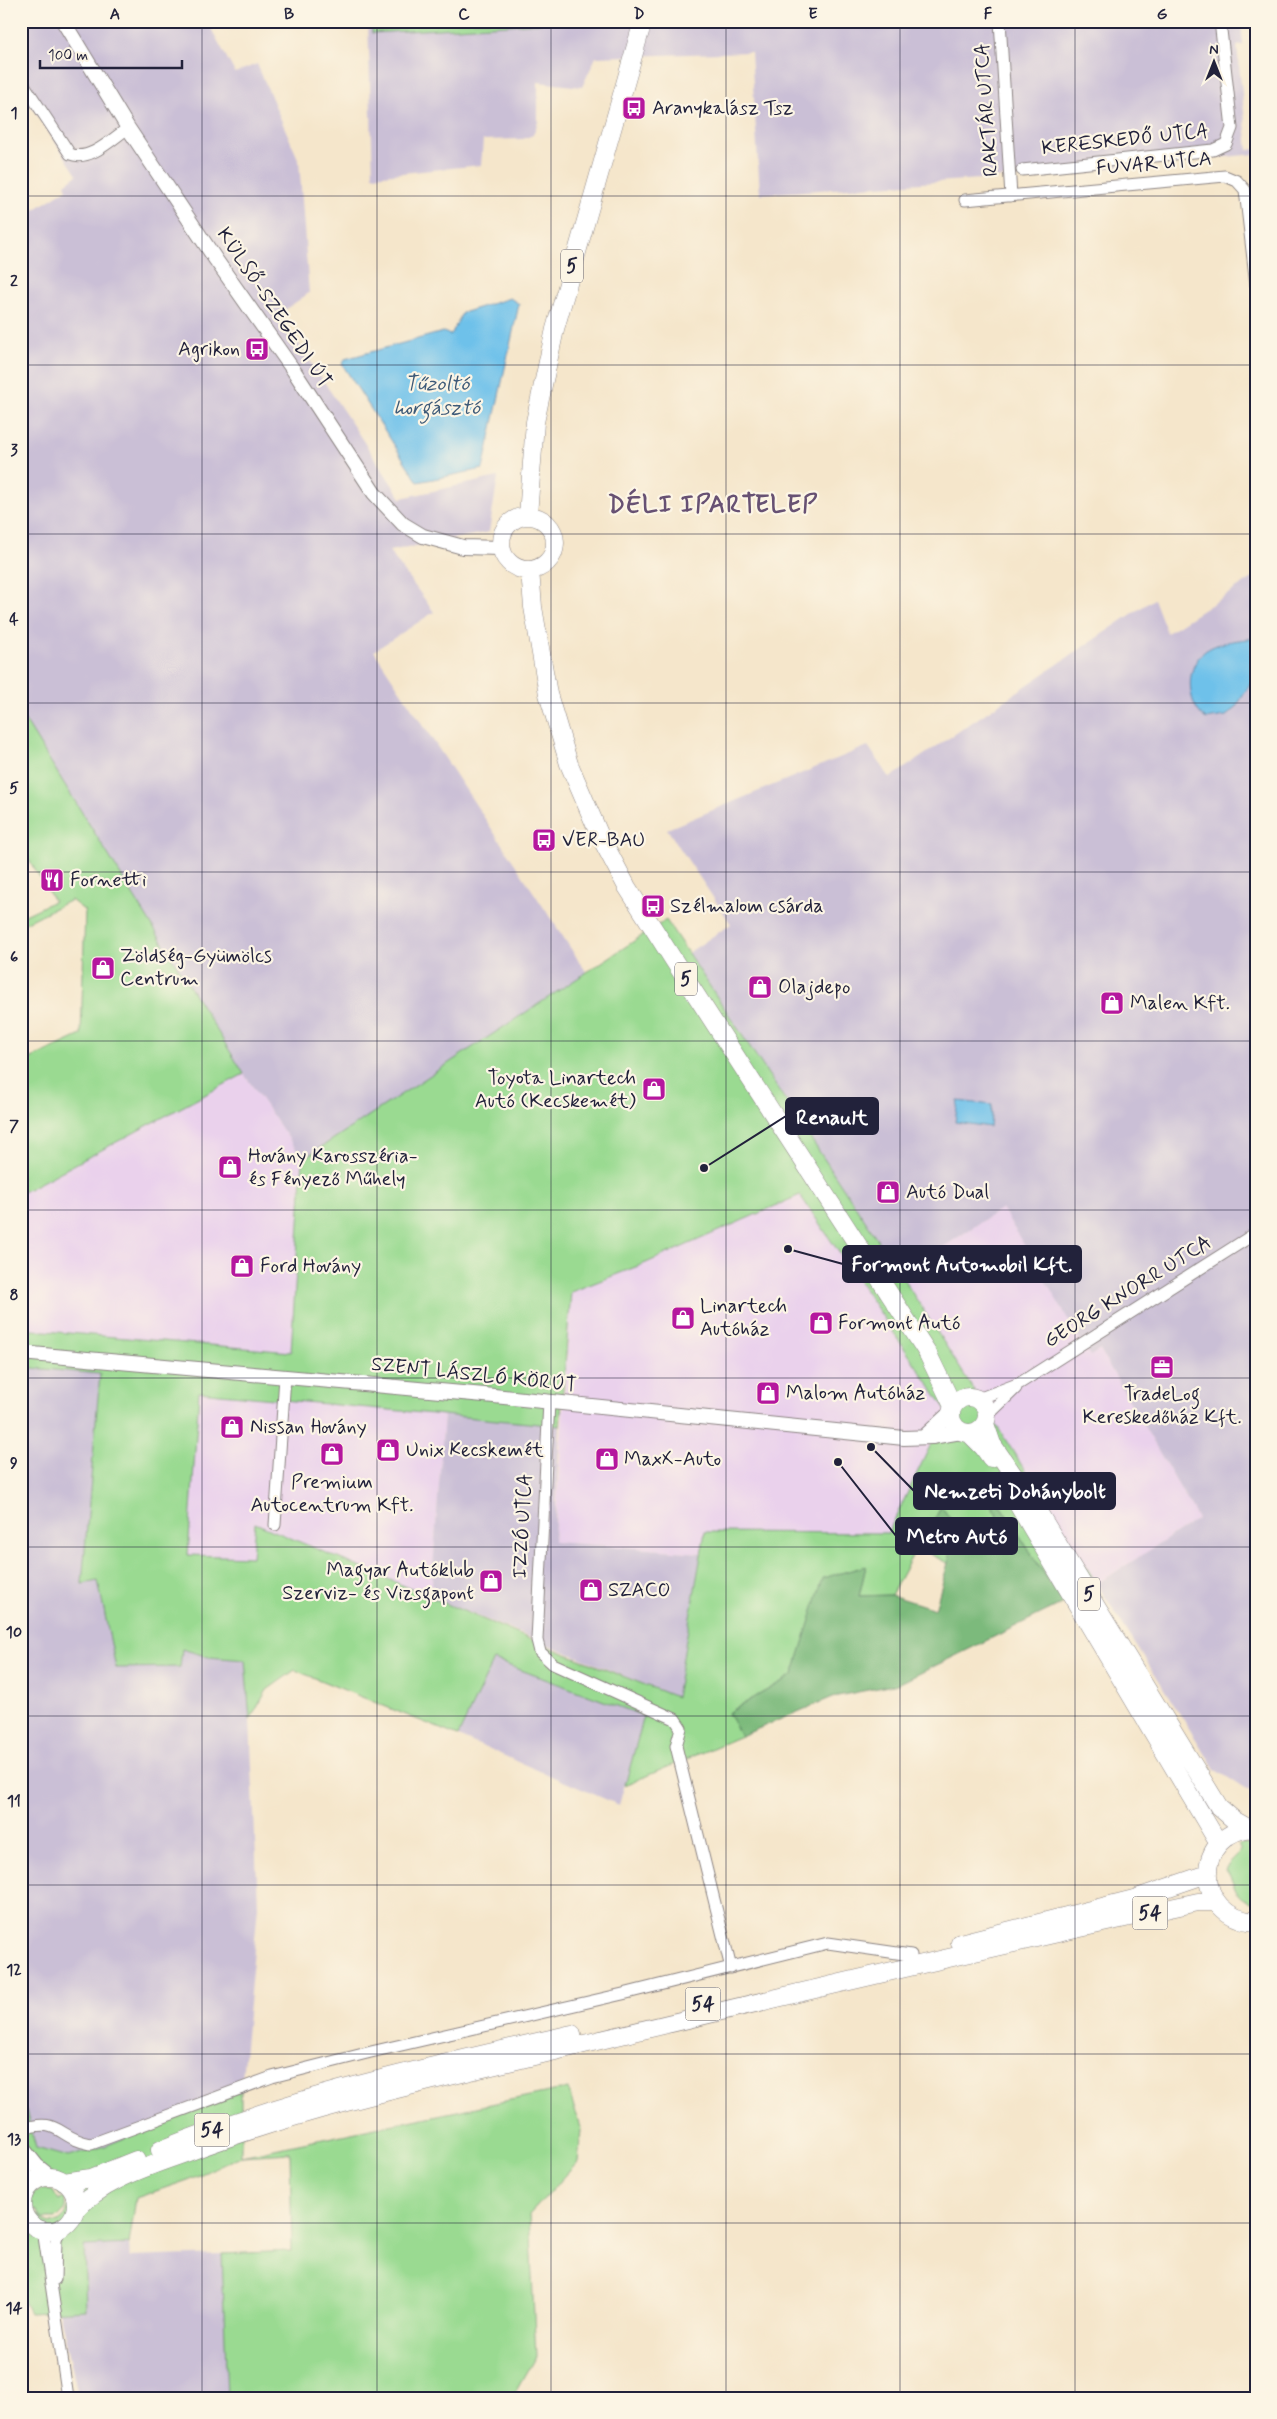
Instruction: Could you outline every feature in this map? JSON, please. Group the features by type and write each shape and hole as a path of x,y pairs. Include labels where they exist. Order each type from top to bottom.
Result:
{"main road":[{"name":"5","path":"528,516 535,422 554,329 643,21"},
{"path":"528,516 542,520 548,525 554,538 554,546 549,560 530,570 517,568 511,564 501,548 501,540 507,526 513,521 528,516"},
{"name":"5","path":"530,570 534,616 548,694 569,764 600,836 627,887 962,1404"},
{"name":"5","path":"962,1404 985,1406 986,1420 992,1444 1032,1502 1139,1691 1219,1844 1229,1835 1252,1828"},
{"name":"5","path":"962,1404 953,1424 984,1448 1139,1691 1219,1807 1230,1817 1252,1828"},
{"path":"966,1433 979,1431 986,1420"},
{"path":"1219,1844 1212,1855 1207,1874 1210,1891 1216,1902 1229,1914 1246,1921 1256,1922"},
{"name":"54","path":"23,2200 37,2180 91,2178 202,2133 326,2094 403,2074 910,1955 1134,1899 1207,1874"},
{"name":"54","path":"61,2228 72,2218 75,2211 88,2196 157,2163 272,2123 330,2106 920,1964 1198,1902 1216,1902"},
{"path":"58,2180 73,2193 75,2211"},
{"path":"23,2200 24,2215 33,2228 61,2228"}],"street":[{"name":"KÜLSŐ-SZEGEDI ÚT","path":"63,21 128,128 383,504 403,524 423,536 463,547 501,548"},
{"name":"RAKTÁR UTCA","path":"1000,21 1011,196"},
{"name":"KERESKEDŐ UTCA","path":"1022,170 1213,150 1226,144 1232,128 1220,21"},
{"path":"21,80 70,154 77,157 90,154 128,128"},
{"name":"FUVAR UTCA","path":"965,200 1225,176 1232,177 1245,190 1256,285"},
{"name":"GEORG KNORR UTCA","path":"962,1404 1020,1383 1256,1233"},
{"name":"SZENT LÁSZLÓ KÖRÚT","path":"21,1353 548,1402 904,1438 966,1433"},
{"path":"276,1525 285,1377"},
{"name":"GEORG KNORR UTCA","path":"986,1420 1020,1383"},
{"name":"IZZÓ UTCA","path":"548,1402 537,1640 540,1652 553,1664 675,1719 681,1728 676,1746 730,1968"},
{"path":"923,1437 962,1404"},
{"path":"21,2130 48,2124 78,2141 91,2144 272,2078 371,2052 730,1968 828,1943 910,1955"},
{"path":"21,2146 37,2166 58,2180"},
{"path":"21,2156 26,2174 23,2200"},
{"path":"33,2228 53,2298 68,2398"},
{"path":"53,2298 56,2240 61,2228"}],"shaded area":[{"path":"21,21 207,21 235,73 257,64 299,161 309,293 279,314 401,498 498,477 489,532 389,551 434,612 374,651 587,973 303,1159 244,1074 21,714 21,218 67,189 65,184 77,175 21,90"},
{"path":"368,21 1246,21 1241,24 1243,45 1237,46 1248,150 1256,149 1256,154 1024,176 760,194 751,52 596,57 582,87 538,82 538,122 533,135 523,139 483,140 481,165 373,176"},
{"path":"1256,576 1256,1796 1215,1769 1097,1584 1198,1519 1100,1350 1090,1356 1002,1208 901,1275 688,953 731,924 667,829 868,746 890,778 1154,599 1167,633"},
{"path":"244,1074 303,1159 291,1352 21,1329 21,1193"},
{"path":"801,1195 947,1411 888,1533 705,1532 701,1553 554,1542 571,1292 646,1263"},
{"path":"1002,1208 1090,1355 1100,1350 1198,1519 1097,1584 901,1275"},
{"path":"21,1367 100,1374 82,1584 98,1581 116,1668 181,1649 209,1657 245,1660 250,1720 258,1906 241,2090 105,2146 68,2157 36,2148 21,2092"},
{"path":"199,1392 444,1415 431,1597 255,1524 252,1557 188,1555"},
{"path":"444,1415 560,1426 554,1542 701,1553 676,1697 431,1597"},
{"path":"494,1659 644,1716 619,1805 458,1736"},
{"path":"129,2244 130,2257 222,2254 227,2398 79,2398 59,2311 86,2310 84,2246"}],"green space":[{"path":"372,21 541,21 541,23 372,33"},
{"path":"21,714 244,1074 21,1193 21,1063 81,1035 85,911 71,900 21,925 21,917 54,901 21,847"},
{"path":"666,920 901,1275 1097,1584 1063,1603 989,1488 983,1491 1007,1532 991,1537 964,1519 956,1527 941,1506 935,1519 951,1556 949,1564 917,1547 891,1595 859,1596 866,1566 824,1578 793,1675 728,1713 741,1736 625,1785 644,1716 494,1660 458,1736 295,1670 267,1690 250,1720 245,1660 209,1657 182,1649 180,1667 116,1668 98,1581 82,1584 100,1374 21,1367 21,1329 291,1352 303,1159","holes":["800,1195 947,1411 888,1533 705,1532 676,1697 551,1648 255,1523 252,1557 188,1555 199,1392 560,1426 571,1292 646,1263"]},
{"path":"989,1488 1063,1603 898,1684 833,1697 741,1736 728,1713 793,1675 823,1578 866,1566 859,1596 891,1595 935,1609 950,1556 935,1519 941,1506 956,1527 964,1519 991,1537 1007,1532 983,1490"},
{"path":"1245,1843 1256,1844 1256,1903 1242,1898 1238,1894 1226,1870 1230,1862 1241,1851 1238,1845"},
{"path":"568,2088 581,2130 578,2162 529,2215 536,2356 512,2398 227,2398 222,2254 292,2251 290,2153 241,2156"},
{"path":"241,2090 241,2156 188,2180 136,2198 129,2244 84,2246 86,2310 30,2313 21,2296 21,2092 36,2148 68,2157 105,2146","holes":["44,2186 56,2189 60,2196 67,2194 67,2210 60,2221 54,2224 49,2223 43,2220 37,2213 30,2216 28,2202 32,2194"]},
{"path":"42,2189 53,2191 58,2200 65,2198 65,2210 56,2219 42,2219 37,2209 31,2212 30,2204 32,2198"}],"water":[{"name":"Tűzoltó horgásztó","path":"510,298 519,304 483,469 418,482 342,364 345,359 443,332 451,335 462,313"},
{"path":"1256,638 1256,675 1234,710 1226,716 1206,719 1199,712 1191,693 1190,683 1195,662 1202,654 1215,646 1232,641"},
{"path":"958,1101 992,1105 990,1127 955,1122"}],"place":[{"name":"Aranykalász Tsz","path":"634,108"},
{"name":"Agrikon","path":"257,349"},
{"name":"VER-BAU","path":"544,840"},
{"name":"Fornetti","path":"52,880"},
{"name":"Szélmalom csárda","path":"653,906"},
{"name":"Zöldség-Gyümölcs Centrum","path":"103,968"},
{"name":"Olajdepo","path":"760,987"},
{"name":"Malen Kft.","path":"1112,1003"},
{"name":"Toyota Linartech Autó (Kecskemét)","path":"654,1089"},
{"name":"Hovány Karosszéria- és Fényező Műhely","path":"230,1167"},
{"name":"Renault","path":"704,1168"},
{"name":"Autó Dual","path":"888,1192"},
{"name":"Formont Automobil Kft.","path":"788,1249"},
{"name":"Ford Hovány","path":"242,1266"},
{"name":"Linartech Autóház","path":"683,1318"},
{"name":"Formont Autó","path":"821,1323"},
{"name":"TradeLog Kereskedőház Kft.","path":"1162,1367"},
{"name":"Malom Autóház","path":"768,1393"},
{"name":"Nissan Hovány","path":"232,1427"},
{"name":"Nemzeti Dohánybolt","path":"871,1447"},
{"name":"Unix Kecskemét","path":"388,1450"},
{"name":"Premium Autocentrum Kft.","path":"332,1454"},
{"name":"MaxX-Auto","path":"607,1459"},
{"name":"Metro Autó","path":"838,1462"},
{"name":"Magyar Autóklub Szerviz- és Vizsgapont","path":"491,1581"},
{"name":"SZACO","path":"591,1590"}],"district":[{"name":"DÉLI IPARTELEP","path":"713,505"}]}
